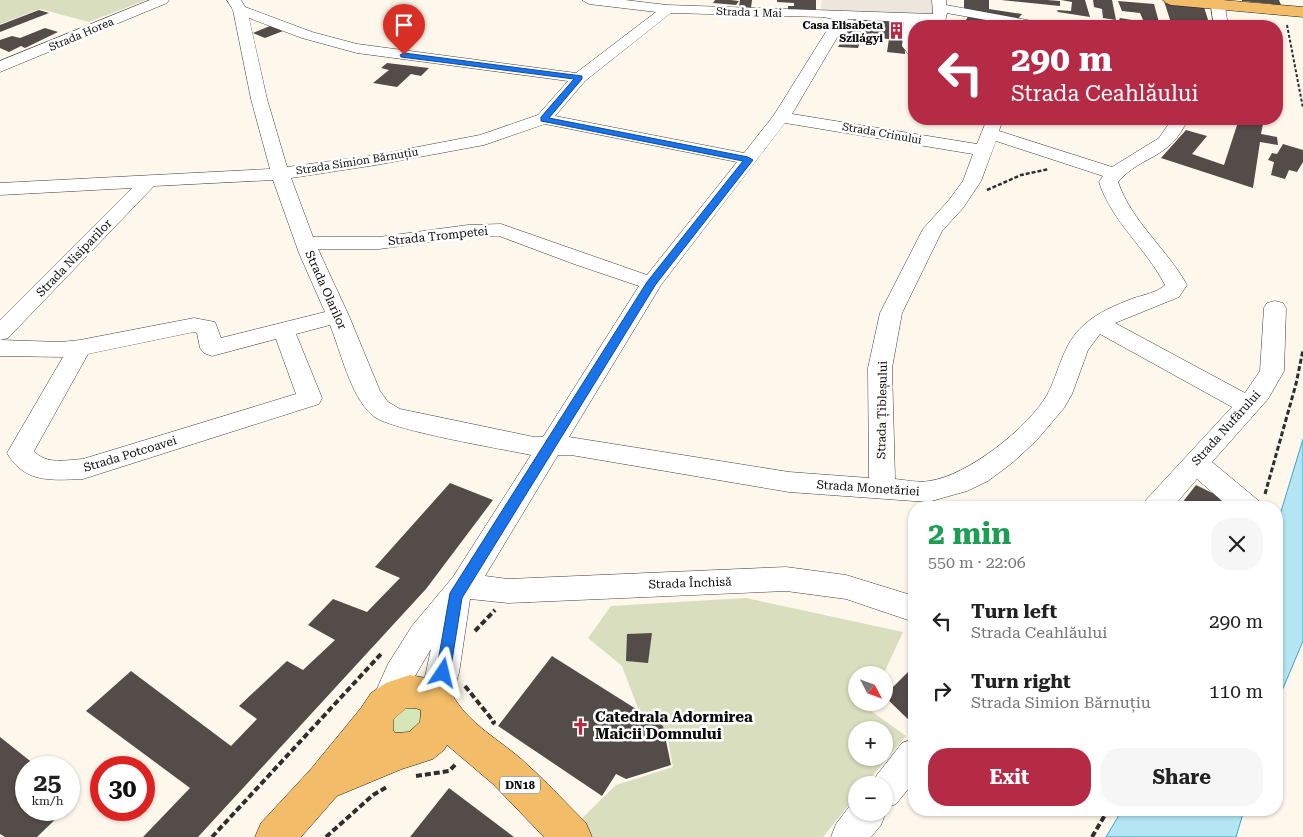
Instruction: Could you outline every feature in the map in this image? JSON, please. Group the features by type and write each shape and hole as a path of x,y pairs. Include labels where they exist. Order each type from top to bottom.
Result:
{"main road":[{"path":"1171,0 1216,2 1294,12"},
{"path":"275,837 324,782 381,710 400,693 413,691 446,696 439,723 432,737 402,766"},
{"name":"DN18","path":"446,696 470,743 506,772 572,837"},
{"path":"381,710 373,730 381,746 402,766"},
{"path":"324,782 402,766 470,743"}],"street":[{"name":"Strada Horea","path":"0,67 162,0"},
{"name":"Strada 1 Mai","path":"589,0 667,9 820,7 843,15 940,19 939,6"},
{"path":"1216,2 1220,20"},
{"path":"237,5 307,35 357,48 579,78"},
{"name":"Strada Olarilor","path":"237,5 262,113 279,174 305,243 338,316 368,392 375,403 385,413 399,418 534,446 549,446"},
{"path":"939,6 1010,20"},
{"name":"Strada Simion Bărnuțiu","path":"0,189 279,174 376,160 484,140 536,124 544,119 579,78 653,22 667,9"},
{"path":"381,710 398,674 424,635 459,591 652,282 787,109 843,15"},
{"name":"Strada Crinului","path":"787,109 908,124"},
{"path":"544,119 748,160"},
{"name":"Strada Crinului","path":"916,125 989,134 1114,174"},
{"path":"1114,174 1125,165 1153,151 1165,141 1176,125"},
{"name":"Strada Țibleșului","path":"882,490 880,368 891,314 933,229 956,204 972,182 989,134"},
{"name":"Strada Monetăriei","path":"549,446 570,446 789,482 882,490 928,492 948,488 969,479 1013,448 1056,402 1073,354 1086,334 1114,314 1171,292 1176,285 1172,275 1110,192 1108,182 1114,174"},
{"name":"Strada Nisiparilor","path":"0,333 148,182"},
{"name":"Strada Trompetei","path":"305,243 379,243 468,232 501,230 581,260 652,282"},
{"name":"Strada Nufărului","path":"1160,501 1248,405 1268,380 1272,371 1275,308"},
{"path":"0,348 61,350 80,348 194,325 207,327 212,348 338,316"},
{"path":"1099,324 1248,405"},
{"name":"Strada Potcoavei","path":"80,348 20,453 31,465 48,470 83,470 310,398 284,330"},
{"path":"1195,462 1257,501"},
{"name":"Strada Închisă","path":"459,591 508,591 786,579 846,587 908,607"},
{"path":"446,696 443,673 459,591"},
{"path":"893,781 908,762"},
{"path":"849,837 861,821"}],"path":[{"path":"1294,12 1303,108"},
{"path":"983,193 1021,175 1087,165"},
{"path":"1257,501 1296,384 1303,350"},
{"path":"471,640 475,632 495,610 496,603"},
{"path":"212,837 386,649"},
{"path":"326,837 402,766 449,771 470,743 494,722 466,690 446,696"},
{"path":"1092,837 1104,816"}],"green space":[{"path":"0,0 146,0 89,22 40,9 0,24"},
{"path":"746,598 903,632 887,666 848,666 848,711 871,711 885,721 848,721 848,766 881,766 873,776 848,776 848,806 823,837 591,837 577,823 616,785 673,767 666,730 639,711 622,666 588,638 611,606"},
{"path":"403,705 423,709 419,730 396,735 391,730 391,715"},
{"path":"893,727 906,736 893,752"}],"shaded area":[{"path":"822,0 938,0 940,19 820,14"}],"water":[{"path":"1303,439 1303,641 1283,688 1283,505"},
{"path":"1118,816 1242,816 1236,837 1106,837"}],"building":[{"path":"715,0 739,1 736,5 713,3"},
{"path":"740,0 752,0 751,8 739,7"},
{"path":"777,0 816,0 816,13 788,11 788,6 794,6 794,3 777,2"},
{"path":"964,0 989,0 989,9 1022,14 1017,20 964,11"},
{"path":"1001,0 1060,1 1060,6"},
{"path":"1061,0 1085,0 1090,17 1058,12 1057,10 1071,11 1072,2"},
{"path":"1093,0 1112,0 1116,20 1103,18 1102,9 1094,7"},
{"path":"1279,0 1281,5 1242,1"},
{"path":"1118,1 1154,4 1158,20 1143,20 1140,13 1122,11"},
{"path":"1164,1 1203,4 1208,20 1170,20"},
{"path":"39,10 49,13 0,32 0,25"},
{"path":"969,15 998,20 966,20"},
{"path":"855,18 904,22 905,54 887,52 889,39 863,37 866,24 858,48 838,47"},
{"path":"270,26 283,31 265,38 253,33"},
{"path":"45,28 58,32 25,48 21,46 9,52 0,48 0,40 12,36 20,38"},
{"path":"387,63 429,68 421,76 411,74 397,87 373,83 389,70 381,68"},
{"path":"1237,125 1263,125 1261,134 1277,137 1278,145 1260,142 1253,188 1161,158 1186,130 1207,136 1192,154 1224,165"},
{"path":"1283,144 1303,150 1303,162 1297,172 1289,170 1285,179 1271,175 1274,162 1268,160 1272,153 1277,154"},
{"path":"450,483 493,500 426,589 198,837 143,837 190,788 155,762 155,756 147,756 86,711 131,671 231,746 257,719 239,706 287,661 303,670 335,640 308,625 333,599 367,612 400,578 375,567"},
{"path":"1196,485 1229,501 1183,501"},
{"path":"652,633 648,663 626,661 627,634"},
{"name":"Catedrala Adormirea Maicii Domnului","path":"552,656 663,726 671,765 626,779 616,774 602,796 498,726"},
{"path":"908,672 908,719 893,705 893,687"},
{"path":"0,737 24,756 15,756 15,821 54,821 37,837 5,837 0,834"},
{"path":"449,788 514,837 410,837"}],"place":[{"name":"Casa Elisabeta Szilágyi","path":"897,31"},
{"name":"Catedrala Adormirea Maicii Domnului","path":"581,726"}],"route":[{"path":"404,55 579,78 544,119 748,160 652,282 455,597 443,673"}]}
